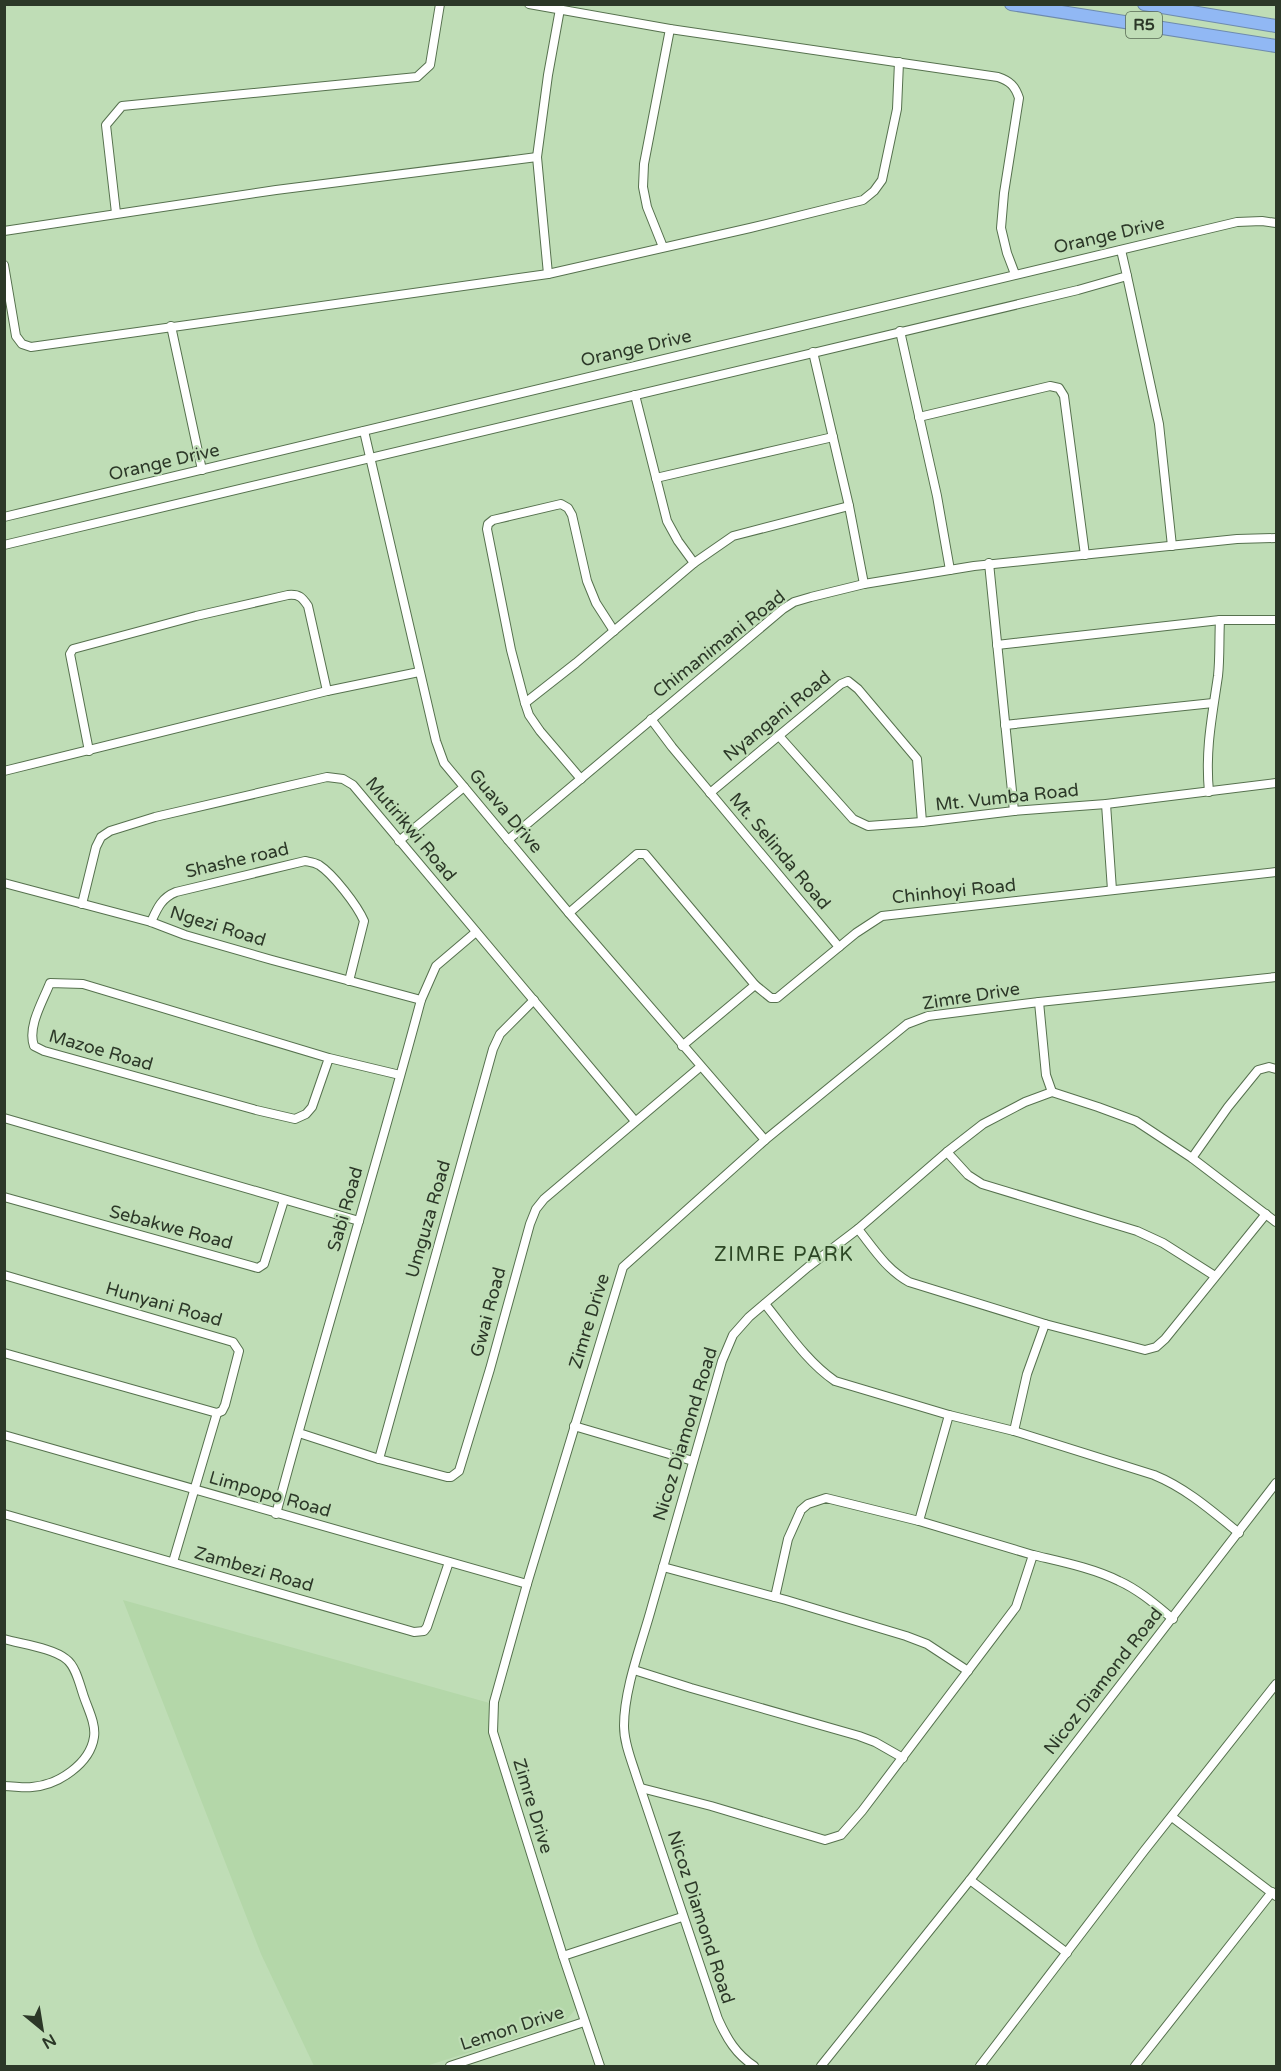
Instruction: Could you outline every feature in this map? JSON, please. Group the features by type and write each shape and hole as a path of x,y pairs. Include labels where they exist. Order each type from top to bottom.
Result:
{"highway":[{"name":"R5","path":"1011,4 1276,46"},
{"name":"R5","path":"1144,4 1276,26"}],"street":[{"path":"116,213 106,125 122,106 417,77 430,65 440,4"},
{"path":"529,4 670,29 998,77 1009,81 1016,89 1019,98 1004,193 1001,228 1015,274"},
{"path":"548,274 537,157 560,9"},
{"path":"663,247 647,207 644,164 670,29"},
{"path":"4,265 16,336 22,344 31,347 548,274 863,200 882,180 897,109 899,62"},
{"path":"4,231 297,187 537,157"},
{"name":"Orange Drive","path":"4,517 1237,222 1276,223"},
{"path":"1121,250 1159,423 1173,546"},
{"path":"4,545 1078,290 1127,276"},
{"path":"171,326 202,470"},
{"path":"900,331 938,496 950,570"},
{"path":"813,352 849,506 849,517 864,584"},
{"path":"919,417 1050,386 1059,388 1064,396 1085,555"},
{"path":"635,394 667,521 694,563"},
{"name":"Guava Drive","path":"364,431 419,672 444,763 682,1046 765,1140"},
{"path":"656,478 833,437"},
{"path":"581,779 540,730 525,703 512,650 487,529 488,524 493,520 561,504 568,508 572,515 587,581 596,603 614,631"},
{"path":"525,703 694,563 733,536 849,506"},
{"name":"Chimanimani Road","path":"508,840 783,609 802,600 864,584 989,564 1237,539 1276,538"},
{"path":"989,564 1014,811"},
{"path":"89,751 69,654 77,647 185,619 288,595 301,596 308,606 327,691"},
{"path":"997,645 1220,620 1276,620"},
{"path":"1209,792 1206,762 1212,703 1218,674 1220,620"},
{"path":"4,771 327,691 419,672"},
{"name":"Nyangani Road","path":"710,793 841,684 850,682 917,759 922,822"},
{"path":"1005,725 1212,703"},
{"name":"Mt. Selinda Road","path":"651,719 839,947"},
{"name":"Mt. Vumba Road","path":"779,736 853,819 868,826 1106,804 1276,783"},
{"name":"Mutirikwi Road","path":"82,904 96,847 101,837 110,831 155,817 327,777 343,779 350,783 635,1121"},
{"path":"399,841 464,787"},
{"path":"1106,804 1112,890"},
{"name":"Chinhoyi Road","path":"569,913 637,855 645,854 755,985 766,996 777,998 839,947 882,916 1276,872"},
{"name":"Shashe road","path":"151,922 161,901 167,895 305,861 315,863 321,866 345,892 364,921 349,981"},
{"name":"Ngezi Road","path":"4,883 151,922 185,935 421,1000"},
{"name":"Sabi Road","path":"276,1514 315,1368 421,1000 436,966 476,932"},
{"name":"Zimre Drive","path":"600,2067 493,1732 494,1702 527,1584 623,1267 765,1140 907,1024 928,1016 1276,977"},
{"name":"Mazoe Road","path":"329,1059 312,1107 306,1114 295,1119 44,1051 34,1046 32,1037 35,1022 50,983 83,984 329,1059 400,1075"},
{"path":"682,1046 755,985"},
{"name":"Umguza Road","path":"379,1459 493,1049 500,1034 534,1000"},
{"path":"1039,1002 1046,1075 1052,1092 1136,1121 1192,1158 1276,1222"},
{"name":"Gwai Road","path":"299,1433 379,1459 447,1477 459,1471 536,1209 544,1199 700,1066"},
{"path":"1192,1158 1228,1107 1258,1070 1269,1066 1276,1069"},
{"name":"Nicoz Diamond Road","path":"754,2067 736,2052 726,2038 718,2019 682,1917 626,1743 624,1726 634,1670 729,1343 749,1317 983,1124 1025,1102 1052,1092"},
{"path":"5,1120 359,1221"},
{"path":"947,1152 968,1175 982,1184 1137,1231 1163,1243 1215,1276"},
{"name":"Sebakwe Road","path":"4,1197 258,1268 264,1264 284,1200"},
{"path":"858,1229 885,1265 909,1282 1045,1324 1146,1350 1156,1347 1165,1339 1266,1214"},
{"name":"Hunyani Road","path":"4,1275 233,1342 239,1351 238,1361 225,1405 222,1411 216,1413"},
{"path":"765,1304 809,1358 835,1381 950,1415 1014,1431 1154,1475 1173,1483 1195,1498 1239,1533"},
{"path":"1014,1431 1027,1374 1045,1324"},
{"path":"4,1353 216,1413 173,1562"},
{"path":"920,1521 950,1415"},
{"path":"574,1426 693,1461"},
{"name":"Limpopo Road","path":"4,1435 527,1584"},
{"name":"Nicoz Diamond Road","path":"821,2067 970,1880 1276,1483"},
{"path":"775,1597 788,1539 801,1510 808,1504 826,1498 859,1504 1099,1572 1141,1594 1173,1619"},
{"name":"Zambezi Road","path":"4,1514 418,1632 427,1627 450,1562"},
{"path":"641,1788 830,1840 841,1835 903,1758 1016,1607 1033,1555"},
{"path":"663,1567 775,1597 916,1640 934,1648 968,1671"},
{"path":"4,1639 48,1651 68,1660 83,1694 94,1736 85,1758 66,1774 34,1787 4,1786"},
{"path":"634,1670 859,1736 903,1758"},
{"path":"980,2067 1276,1684"},
{"path":"1135,2067 1274,1894 1172,1817"},
{"path":"970,1880 1066,1953"},
{"path":"563,1956 682,1917"},
{"name":"Lemon Drive","path":"450,2067 584,2022"}],"shaded area":[{"path":"123,1600 493,1704 491,1730 581,2002 565,2022 426,2066 314,2066 261,1954"}],"district":[{"name":"ZIMRE PARK","path":"784,1255"}]}
